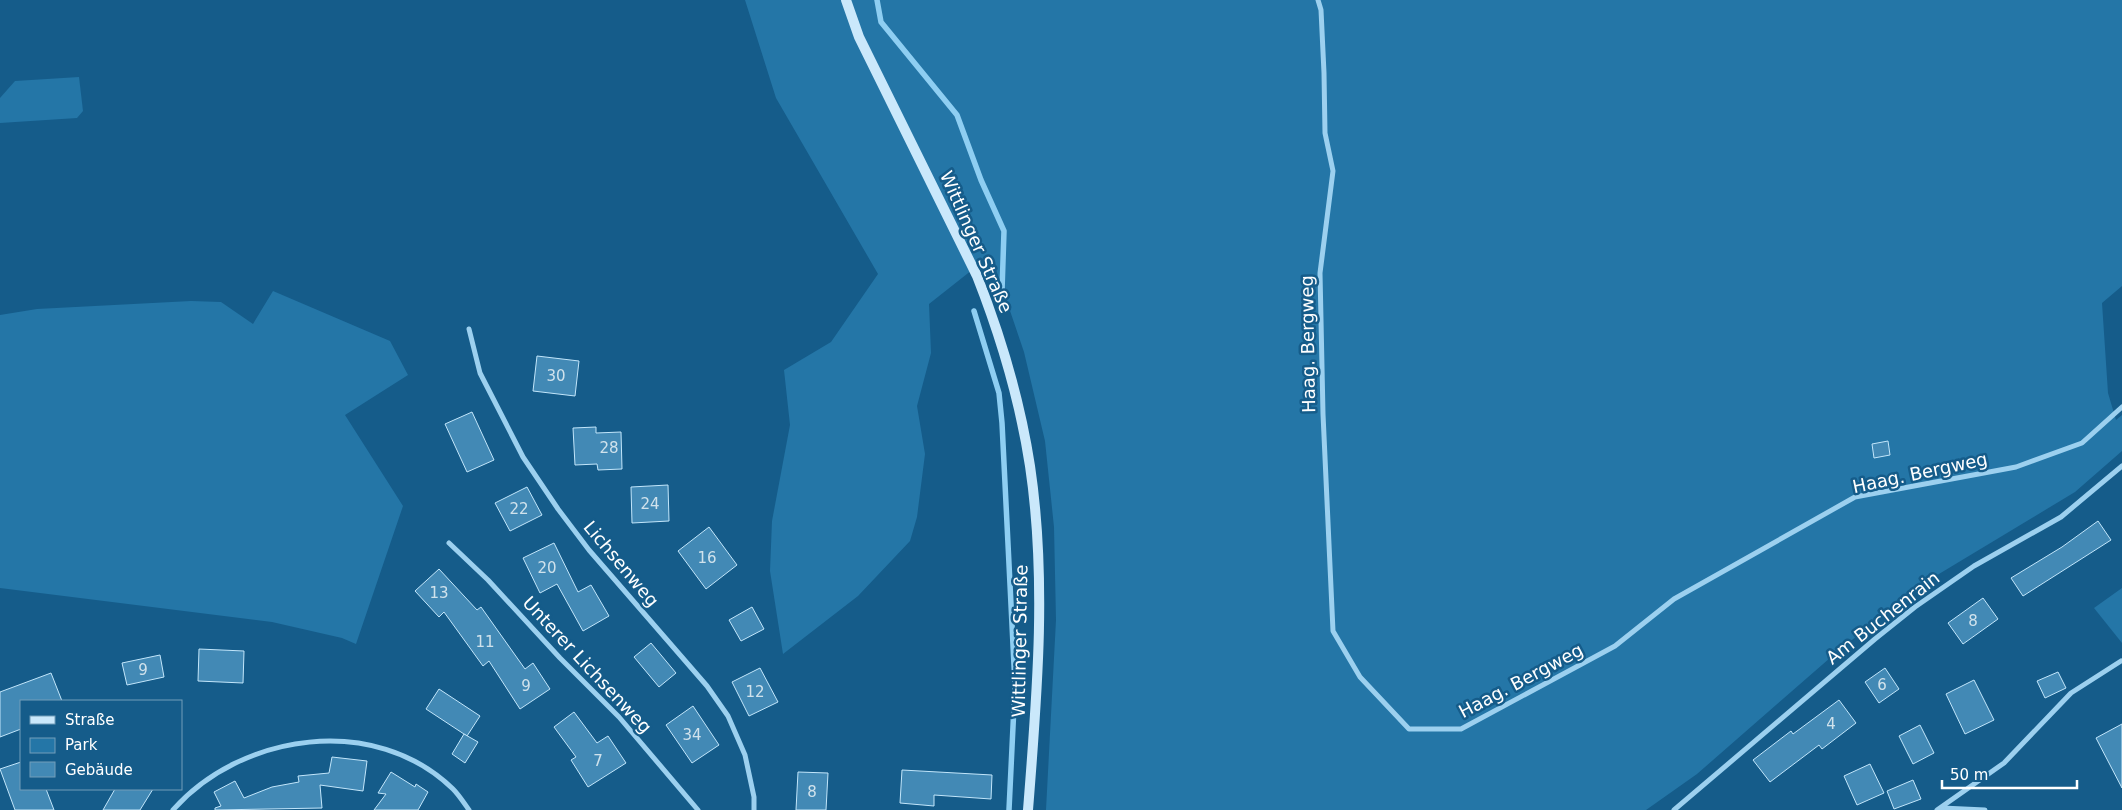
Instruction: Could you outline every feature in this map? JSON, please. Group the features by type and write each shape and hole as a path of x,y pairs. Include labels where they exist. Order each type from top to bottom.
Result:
{"street":[{"name":"Wittlinger Straße","path":"846,0 858,37 977,276 992,314 1015,392 1030,466 1038,556 1039,668 1028,810"},
{"name":"Haag. Bergweg","path":"1318,0 1321,10 1325,133 1332,171 1320,273 1323,414 1333,631 1360,678 1409,729 1461,729 1615,646 1674,600 1855,498 2016,467 2082,443 2122,408"},
{"name":"Lichsenweg","path":"469,330 480,373 522,458 558,510 589,550 707,686 728,716 745,755 754,797 754,810"},
{"name":"Am Buchenrain","path":"1674,810 1915,607 1974,566 2061,517 2122,466"},
{"name":"Unterer Lichsenweg","path":"449,543 488,580 560,658 619,717 698,810"},
{"path":"1939,809 2004,763 2071,693 2121,661"},
{"path":"172,810 196,787 224,768 254,754 290,744 327,740 363,743 395,753 427,768 453,789 469,810"},
{"path":"1939,809 1985,810"}],"green space":[{"path":"745,0 2122,0 2122,286 2102,303 2108,393 2116,420 2122,415 2122,451 2075,492 1924,583 1838,651 1697,774 1646,810 1046,810 1056,620 1054,527 1045,441 1024,352 991,255 929,304 931,353 917,406 925,454 917,517 910,541 858,596 783,654 770,571 772,521 790,425 784,370 831,342 878,274 776,98"},
{"path":"79,77 83,111 77,118 0,123 0,98 15,81"},
{"path":"273,291 390,341 408,375 345,415 403,506 356,644 342,638 272,622 0,588 0,315 37,309 191,301 221,302 253,324"},
{"path":"2122,588 2122,643 2094,608"}],"building":[{"path":"537,356 579,361 575,396 533,391"},
{"path":"472,412 494,460 467,472 445,424"},
{"path":"596,427 596,433 621,432 622,469 598,470 597,464 575,465 573,428"},
{"path":"1888,441 1890,455 1874,458 1872,444"},
{"path":"668,485 669,521 632,523 631,487"},
{"path":"527,487 542,515 510,531 495,503"},
{"path":"2098,521 2111,540 2023,596 2011,578 2062,547"},
{"path":"709,527 737,565 706,589 678,551"},
{"path":"554,543 578,592 591,585 609,616 583,631 557,584 540,593 523,558"},
{"path":"439,569 477,610 481,607 525,669 533,663 550,689 520,709 489,661 483,666 444,612 439,617 415,591"},
{"path":"1983,598 1998,619 1963,644 1948,623"},
{"path":"752,607 764,629 741,641 729,620"},
{"path":"651,643 676,673 659,687 634,657"},
{"path":"199,649 244,651 243,683 198,681"},
{"path":"160,655 164,677 127,685 122,663"},
{"path":"760,668 778,702 749,716 732,682"},
{"path":"1885,668 1899,689 1879,703 1865,682"},
{"path":"2058,672 2066,688 2045,698 2037,681"},
{"path":"51,673 62,700 20,700 20,729 0,737 0,692"},
{"path":"1974,680 1994,720 1965,734 1946,694"},
{"path":"439,689 480,716 467,736 426,709"},
{"path":"1839,700 1856,723 1822,749 1819,745 1770,782 1753,760 1791,731 1793,734"},
{"path":"693,706 719,745 692,763 666,725"},
{"path":"574,712 597,743 608,736 626,763 588,787 571,760 576,757 554,727"},
{"path":"2122,724 2122,788 2096,738"},
{"path":"1920,725 1934,753 1913,764 1899,736"},
{"path":"464,734 478,742 465,763 452,754"},
{"path":"332,757 367,761 363,791 320,785 322,808 215,810 215,808 221,806 214,792 235,781 244,798 272,787 299,782 298,776 329,773"},
{"path":"20,762 20,790 46,790 54,810 15,810 0,769"},
{"path":"1870,764 1884,793 1857,805 1844,776"},
{"path":"902,770 992,775 991,799 934,795 934,806 900,803"},
{"path":"391,772 415,787 416,784 428,792 418,810 374,810 386,794 378,793"},
{"path":"798,772 828,773 826,810 796,810"},
{"path":"1913,780 1921,799 1894,809 1887,791"},
{"path":"114,790 152,790 140,810 103,810"}],"waterway":[{"path":"877,0 881,22 957,115 981,180 1004,231 1002,291"},
{"path":"974,311 999,393 1002,423 1015,685 1009,810"}]}
